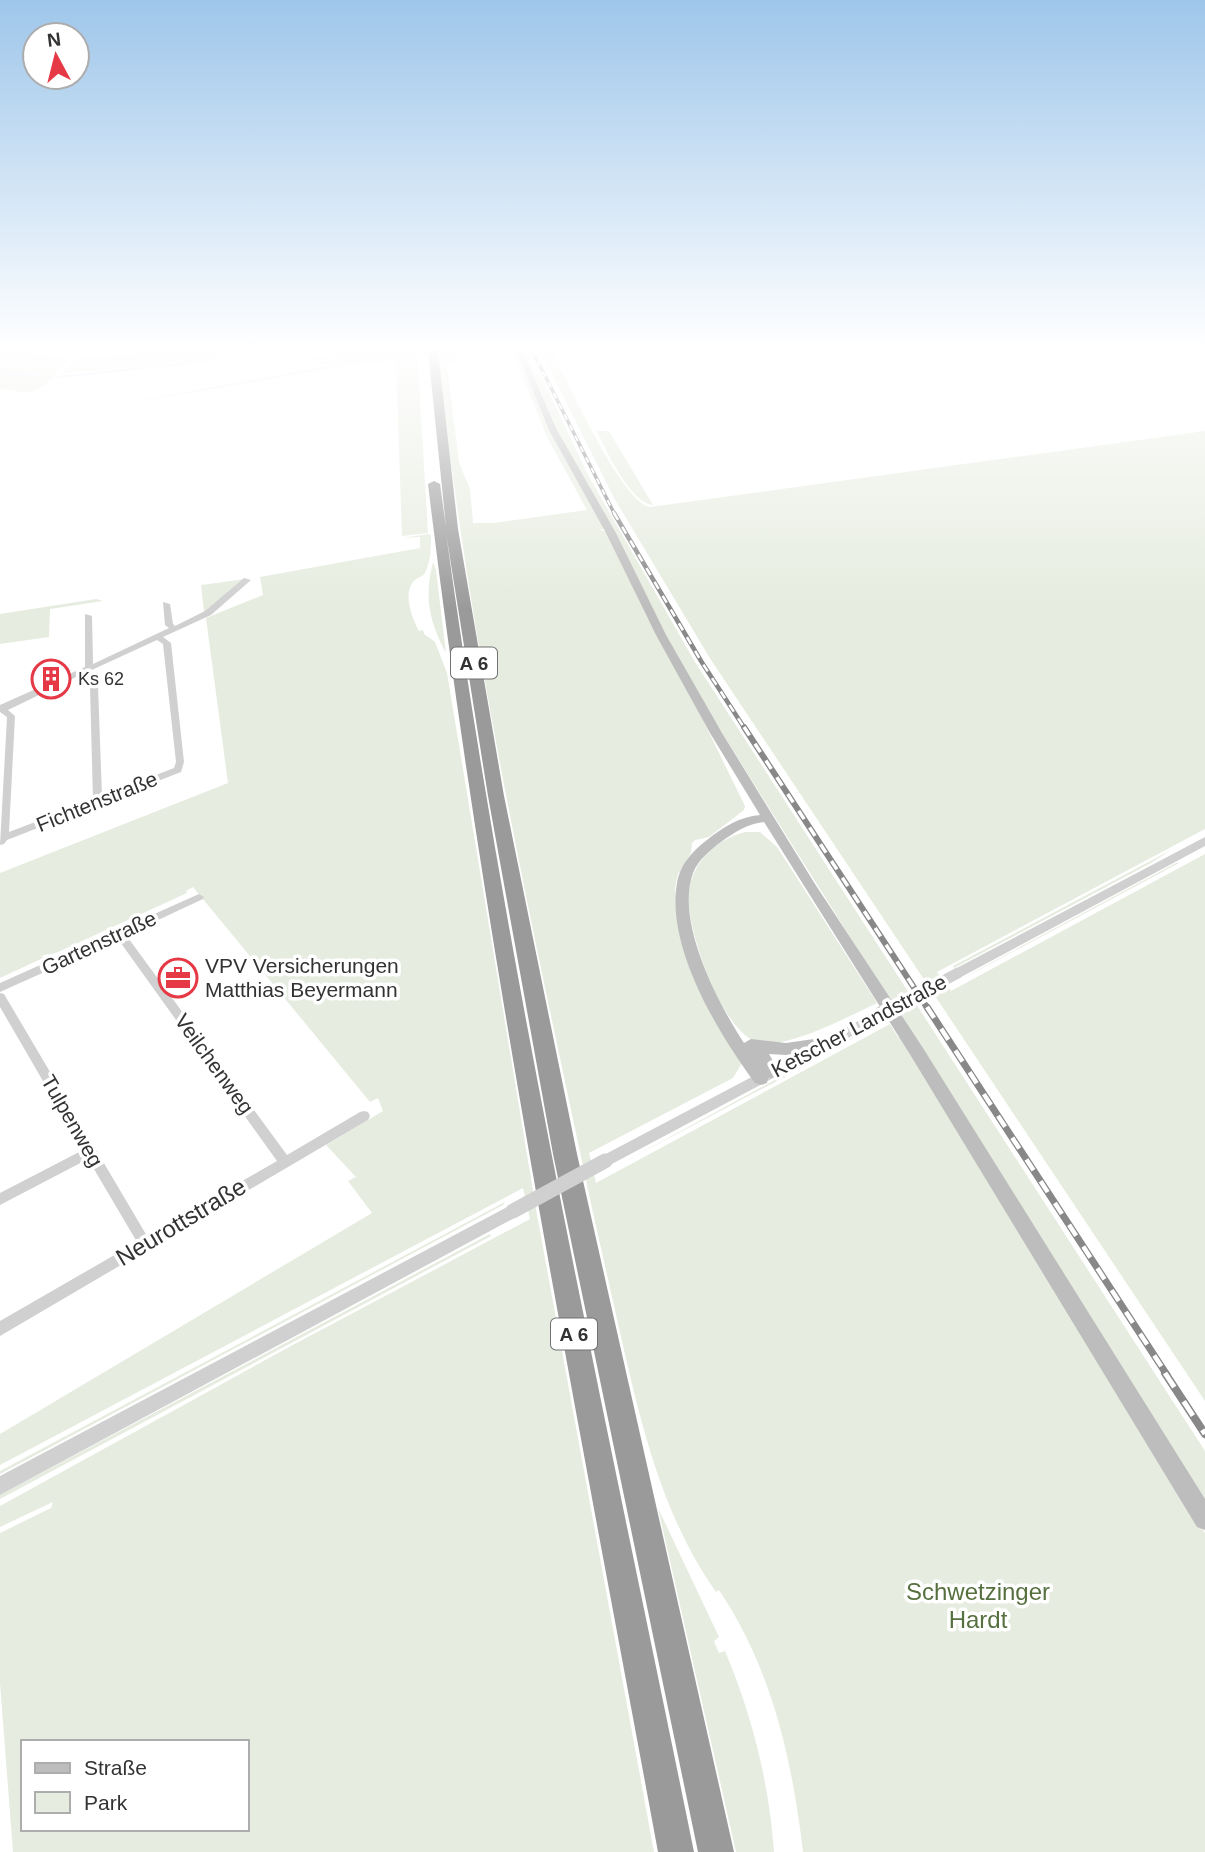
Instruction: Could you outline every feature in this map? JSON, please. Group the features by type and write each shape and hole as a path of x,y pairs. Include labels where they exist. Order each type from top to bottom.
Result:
{"highway":[{"name":"A 6","path":"439,436 446,531 476,789 536,1132 676,1852"},
{"name":"A 6","path":"432,471 446,531 565,1154 716,1852"}],"main road":[{"path":"557,436 611,533 680,671 754,796 912,1045 1205,1519"},
{"path":"754,796 743,820 712,842 691,863 685,876 682,896 700,973 729,1033 767,1076"},
{"path":"743,820 770,822"},
{"path":"725,833 770,822"},
{"path":"722,1018 764,1059 767,1076"},
{"path":"752,1047 779,1050 828,1043"}],"street":[{"path":"1,709 208,614 247,580"},
{"path":"166,604 169,625 175,629"},
{"path":"88,616 89,669"},
{"name":"Fichtenstraße","path":"2,841 178,770 180,762 167,643 159,636"},
{"path":"78,675 94,686 98,801"},
{"path":"1,709 11,716 5,754 2,841"},
{"name":"Ketscher Landstraße","path":"0,1486 1205,841"},
{"name":"Gartenstraße","path":"0,989 198,897"},
{"name":"Veilchenweg","path":"120,934 284,1161"},
{"name":"Tulpenweg","path":"0,997 145,1244"},
{"name":"Neurottstraße","path":"0,1329 363,1116"},
{"path":"0,1199 90,1152"}],"green space":[{"path":"399,436 422,436 428,533 402,536"},
{"name":"Schwetzinger Hardt","path":"448,436 456,436 459,463 470,489 473,523 493,523 587,510 547,436 553,436 604,529 599,530 605,531 610,538 646,615 699,712 745,806 744,810 709,837 692,843 691,853 678,874 675,888 678,921 742,1063 733,1078 589,1153 596,1183 890,1024 898,1037 901,1037 1205,1533 1205,1852 803,1852 786,1749 766,1683 737,1620 719,1590 716,1592 697,1562 681,1531 655,1465 635,1397 589,1196 517,852 464,551"},
{"path":"560,436 570,436 588,475 695,662 1205,1451 1205,1502 695,690"},
{"path":"583,436 595,436 625,485 638,500 650,507 1165,436 1205,436 1205,829 937,972 951,991 1205,854 1205,1401 711,660 614,498"},
{"path":"600,436 612,436 653,505 636,495 613,463"},
{"path":"431,535 428,564 424,574 416,579 409,590 409,605 419,631 423,630 424,634 435,642 447,673 537,1215 654,1852 13,1852 0,1683 0,1533 51,1508 53,1502 0,1527 0,1506 289,1347 530,1219 523,1188 0,1465 0,1434 372,1213 348,1181 356,1177 326,1145 383,1111 378,1098 370,1102 193,887 186,891 187,893 58,952 42,956 43,958 0,978 0,873 228,783 206,618 263,595 260,577 420,548 420,537 402,538"},
{"path":"433,562 446,653 430,609 429,587"},
{"path":"245,579 204,612 201,585"},
{"path":"96,599 103,601 50,609 49,637 0,644 0,614"},
{"path":"745,832 760,832 777,847 877,1003 824,1028 782,1042 768,1044 752,1040 737,1027 710,981 700,954 689,906 689,890 696,869 708,853 725,840"},
{"path":"1171,850 1151,863 954,968 953,966"},
{"path":"1179,863 962,979 985,966"},
{"path":"885,1020 792,1073 624,1162"},
{"path":"505,1202 503,1205 0,1474 0,1471"},
{"path":"490,1234 491,1236 0,1499 0,1495"},
{"path":"658,1508 719,1637 714,1641 719,1653 725,1651 743,1700 758,1749 774,1852 736,1852"}],"railway":[{"path":"575,436 615,515"},
{"path":"614,513 701,661 745,729"},
{"path":"744,727 928,1009"},
{"path":"927,1007 1167,1375"},
{"path":"1165,1373 1205,1434"}],"place":[{"name":"Ks 62","path":"51,679"},
{"name":"VPV Versicherungen Matthias Beyermann","path":"178,978"}]}
